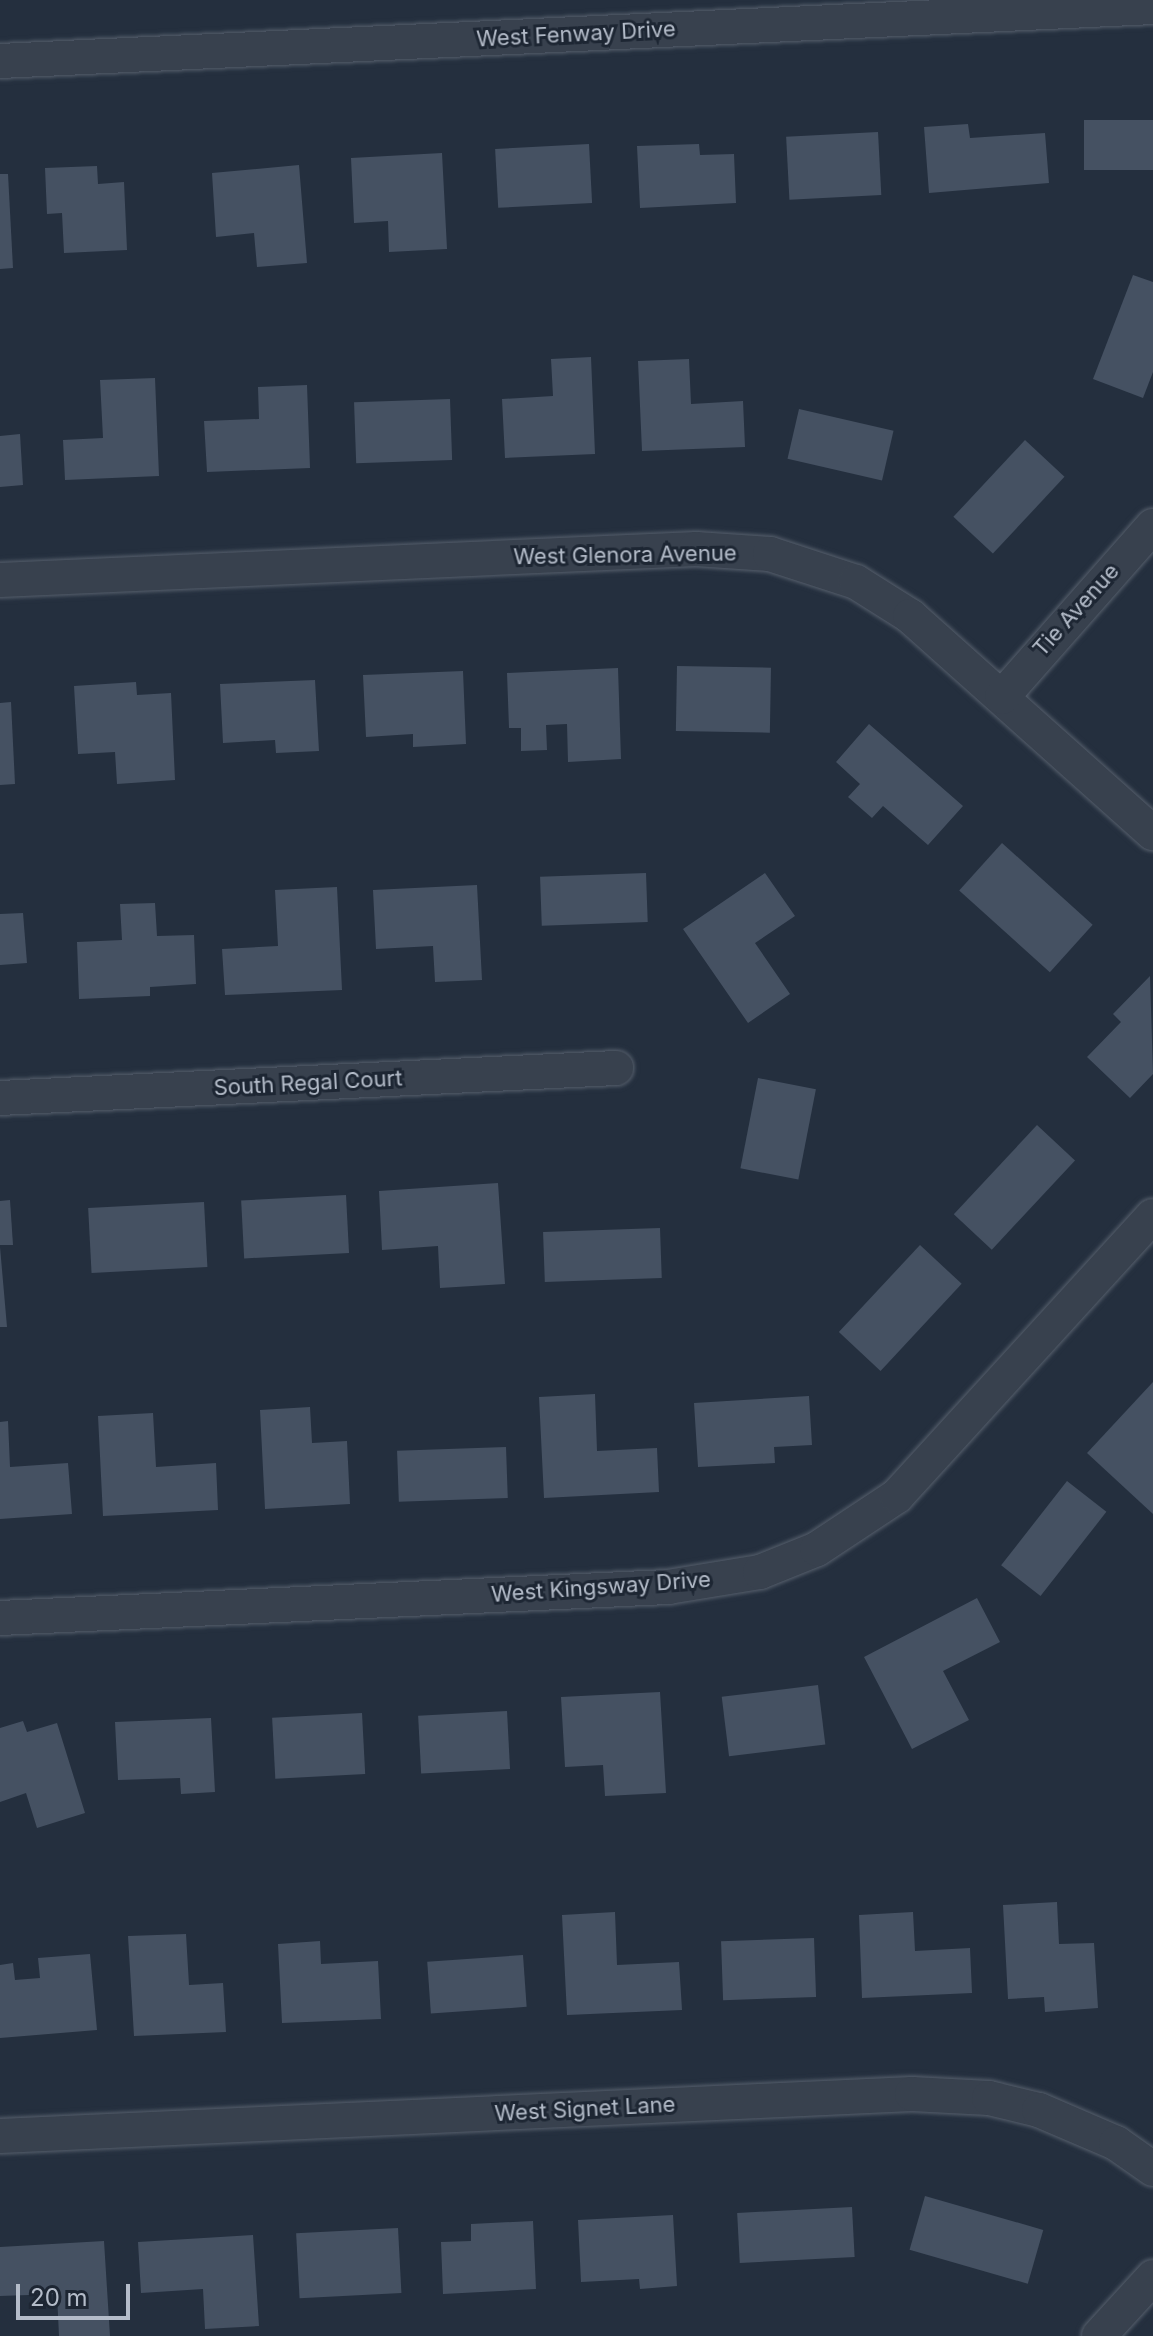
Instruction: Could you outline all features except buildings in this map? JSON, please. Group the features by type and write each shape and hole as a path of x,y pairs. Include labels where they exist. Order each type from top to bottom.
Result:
{"street":[{"name":"West Fenway Drive","path":"0,61 1153,7"},
{"name":"Tie Avenue","path":"1002,697 1153,526"},
{"name":"West Glenora Avenue","path":"0,580 696,549 770,554 856,582 910,616 1153,833"},
{"name":"South Regal Court","path":"0,1098 616,1068"},
{"name":"West Kingsway Drive","path":"0,1618 668,1587 760,1572 817,1549 897,1496 1153,1216"},
{"name":"West Signet Lane","path":"0,2136 912,2094 989,2098 1039,2110 1116,2143 1153,2169"},
{"path":"1099,2336 1153,2277"}]}
